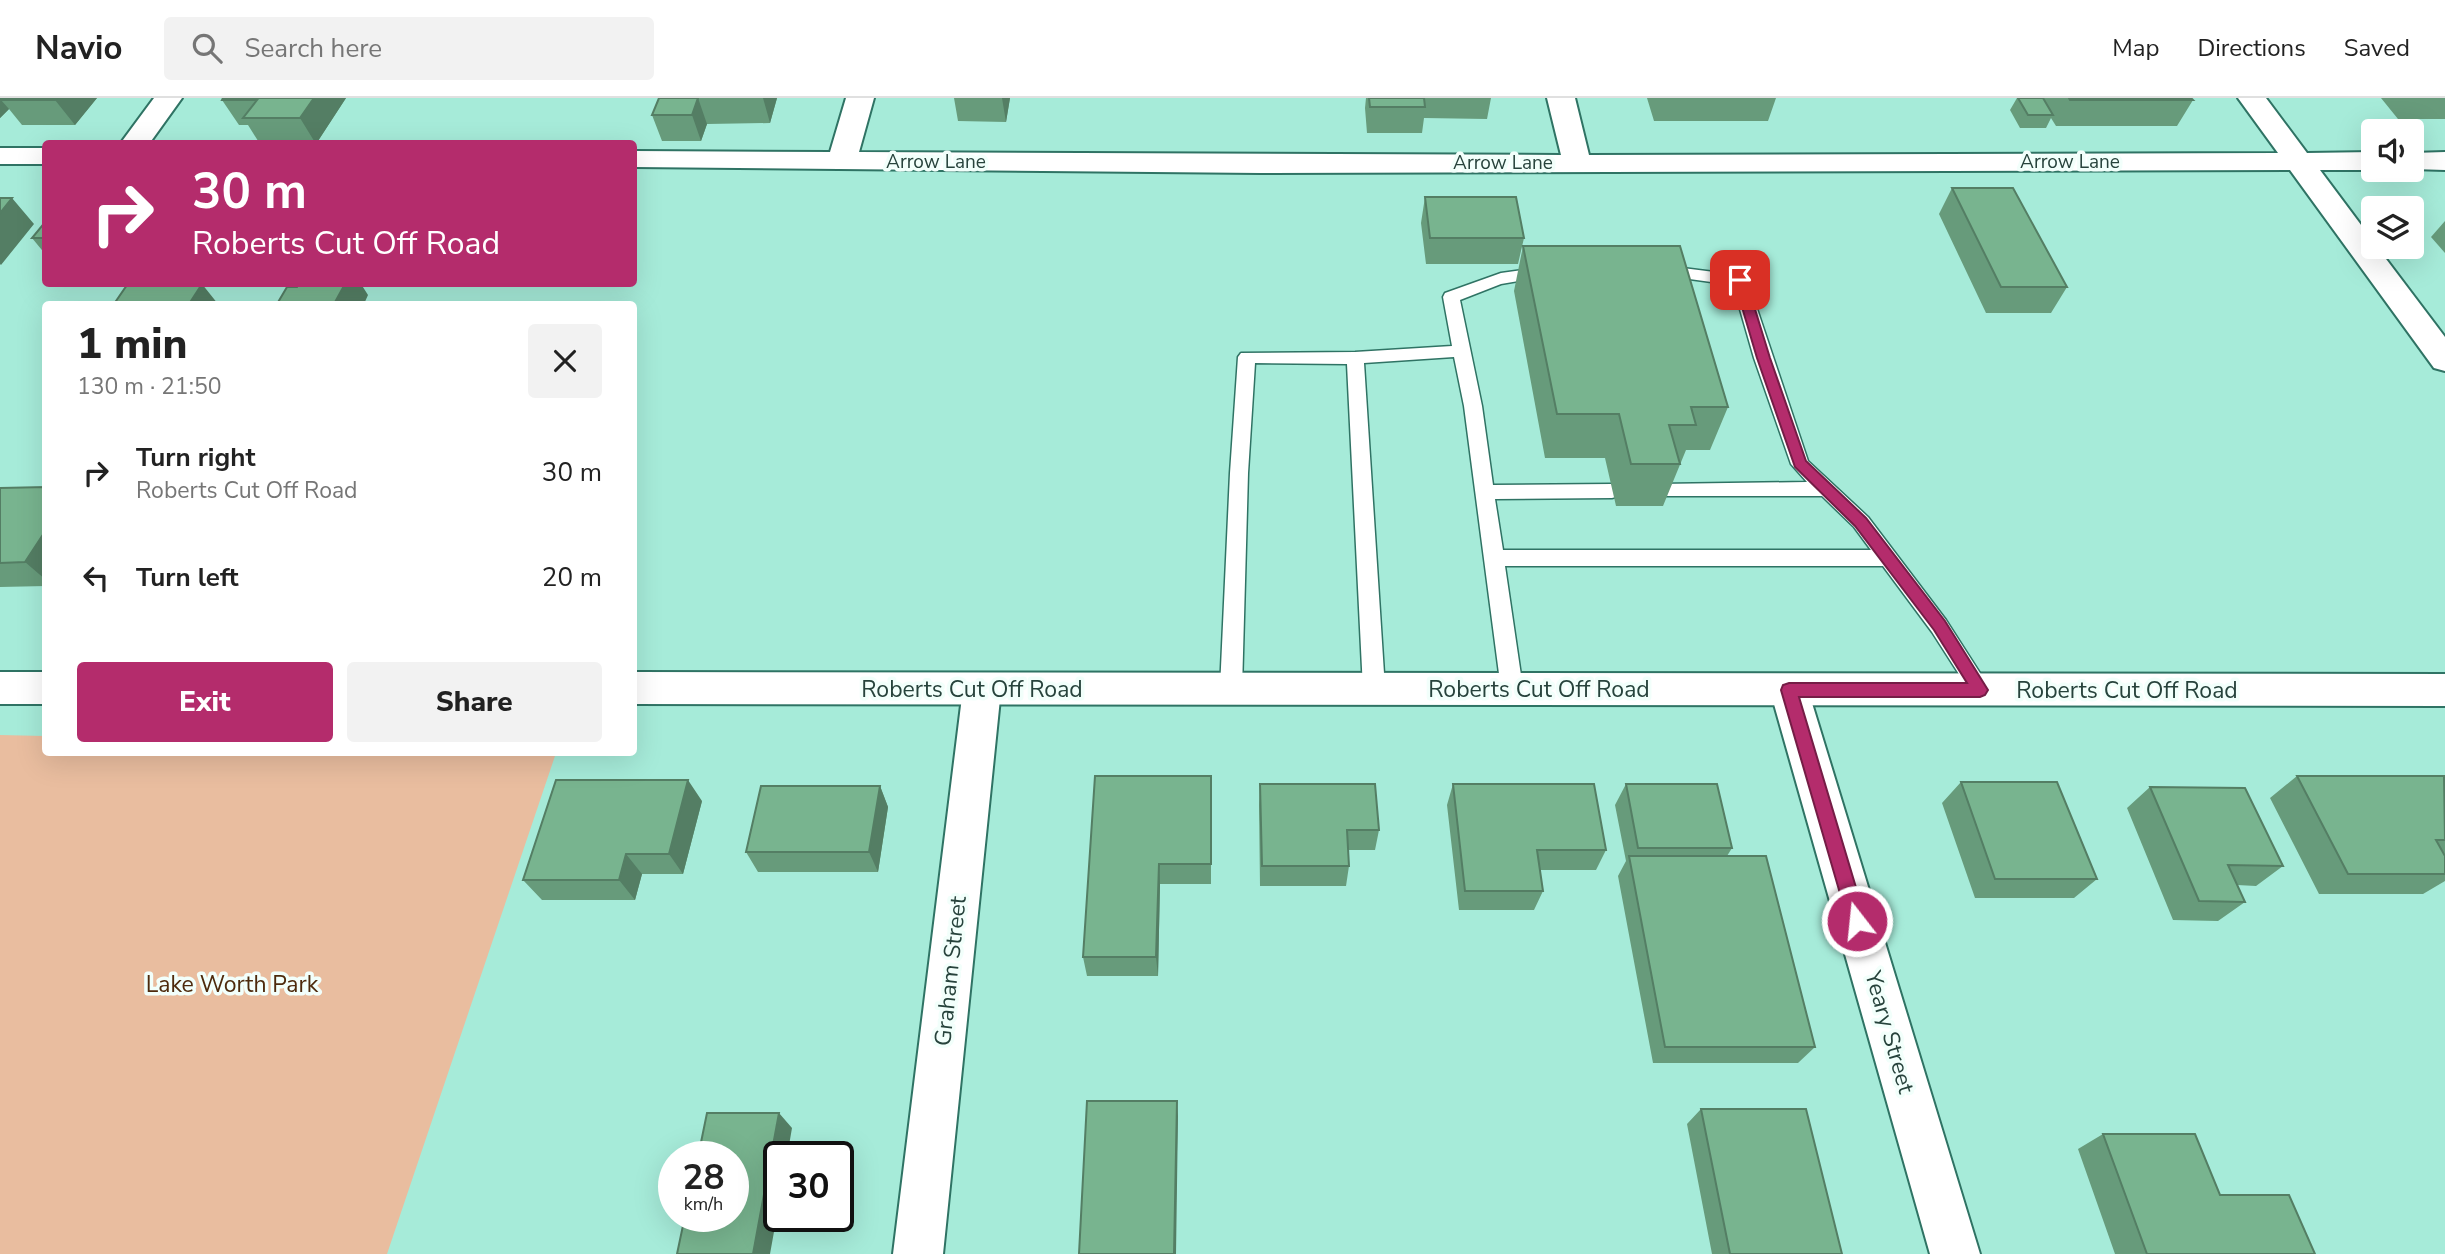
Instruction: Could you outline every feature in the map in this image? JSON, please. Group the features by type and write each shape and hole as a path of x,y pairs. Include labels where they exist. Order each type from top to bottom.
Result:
{"street":[{"path":"137,140 168,98"},
{"path":"842,160 860,98"},
{"path":"1561,98 1577,162"},
{"path":"2252,98 2445,360"},
{"path":"0,156 42,156"},
{"name":"Arrow Lane","path":"637,159 1246,163 2361,161"},
{"path":"2424,161 2445,161"},
{"path":"0,688 42,688"},
{"name":"Roberts Cut Off Road","path":"637,688 2445,690"},
{"name":"Graham Street","path":"918,1254 982,689"},
{"name":"Yeary Street","path":"1789,690 1955,1254"}],"lane":[{"path":"1644,270 1740,280 1763,358 1800,464 1861,522 1939,626 1980,690"},
{"path":"1512,689 1485,492 1451,297 1477,286 1528,272 1567,271"},
{"path":"1231,689 1239,473 1247,357 1355,358 1461,351"},
{"path":"1355,358 1374,689"},
{"path":"1659,491 1826,489"},
{"path":"1485,492 1612,491"},
{"path":"1495,558 1887,558"}],"green space":[{"name":"Lake Worth Park","path":"0,735 42,736 42,756 555,756 387,1254 0,1254"}],"building":[{"path":"3,98 57,98 1,100"},
{"path":"314,98 300,118 243,118 257,100 222,100"},
{"path":"659,98 698,98 692,115 652,115"},
{"path":"1369,98 1424,98 1425,107 1370,107"},
{"path":"2018,98 2043,98 2053,115 2028,115"},
{"path":"2069,98 2191,98 2193,100 2070,100"},
{"path":"1952,188 2013,188 2067,287 2001,287"},
{"path":"1425,197 1516,197 1524,238 1430,238"},
{"path":"0,198 12,198 0,213"},
{"path":"42,226 42,238 32,238"},
{"path":"1523,246 1680,246 1728,407 1691,407 1696,425 1669,425 1680,464 1631,464 1619,414 1557,414"},
{"path":"126,287 200,287 191,301 116,301"},
{"path":"287,287 343,287 336,301 279,301"},
{"path":"42,487 42,536 25,562 0,563 0,488"},
{"path":"1095,776 1211,776 1211,864 1159,864 1156,957 1083,957"},
{"path":"2297,776 2444,776 2445,840 2436,840 2445,856 2445,874 2348,874"},
{"path":"556,780 688,780 669,854 626,854 619,880 523,880"},
{"path":"1961,782 2057,782 2097,879 1995,879"},
{"path":"1260,784 1375,784 1379,830 1347,830 1349,866 1262,866"},
{"path":"1453,784 1594,784 1606,850 1537,850 1543,891 1465,891"},
{"path":"1626,784 1717,784 1732,848 1638,848"},
{"path":"761,786 880,786 869,852 746,852"},
{"path":"2150,787 2245,788 2283,866 2228,865 2245,902 2199,901"},
{"path":"1629,856 1766,856 1815,1047 1665,1047"},
{"path":"1087,1101 1177,1101 1174,1254 1079,1254"},
{"path":"1701,1109 1806,1109 1842,1254 1730,1254"},
{"path":"707,1113 779,1113 774,1141 763,1141 763,1200 753,1254 677,1254 682,1232 749,1232 749,1141 701,1141"},
{"path":"2103,1134 2195,1134 2220,1195 2289,1195 2315,1254 2147,1254"}],"route":[{"path":"1740,280 1763,358 1800,464 1861,522 1939,626 1980,690 1789,690 1857,921"}]}
